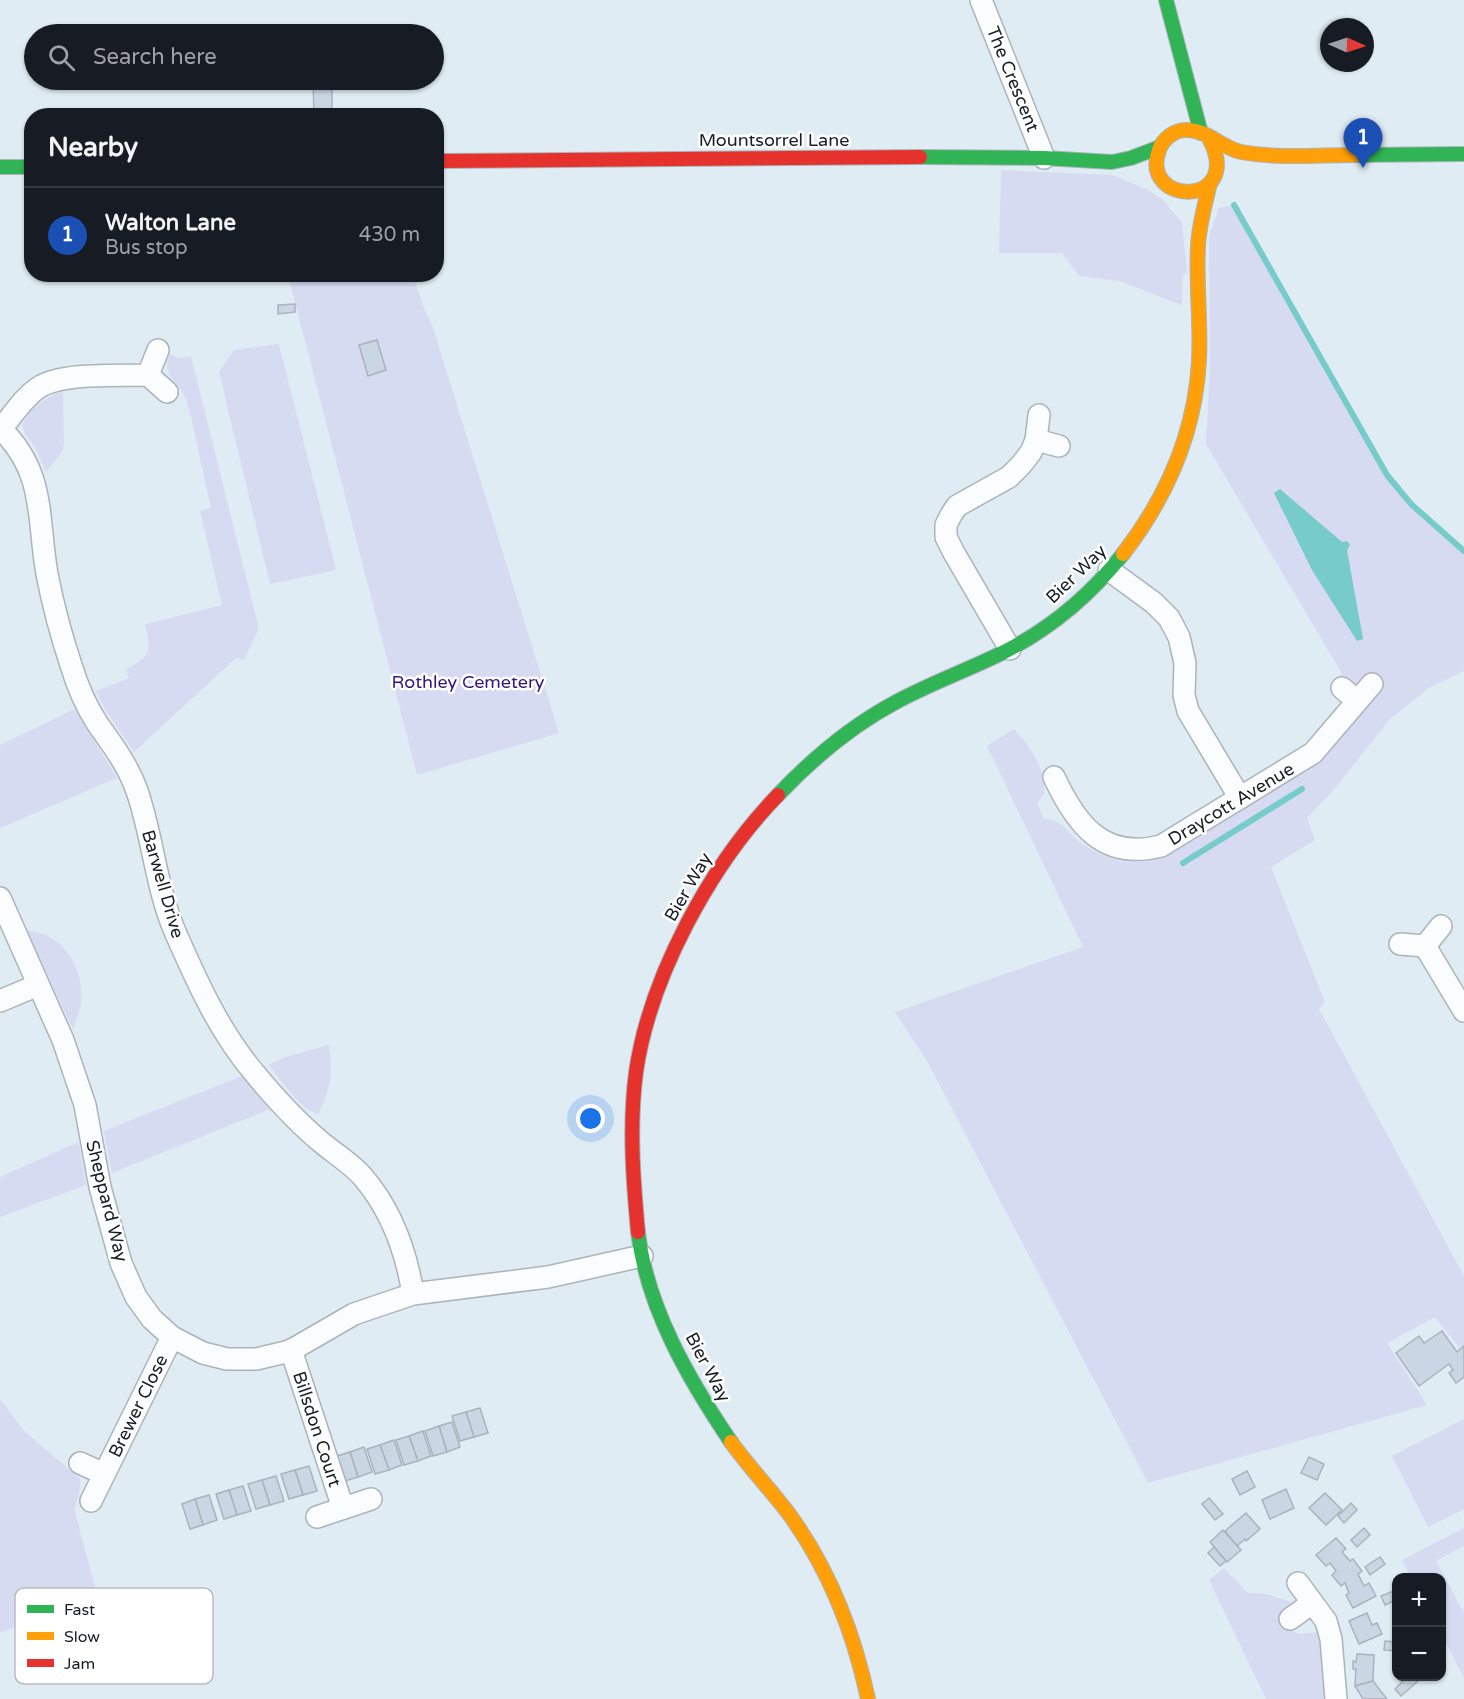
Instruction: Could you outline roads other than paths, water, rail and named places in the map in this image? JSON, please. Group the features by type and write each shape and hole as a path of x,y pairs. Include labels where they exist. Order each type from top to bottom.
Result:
{"street":[{"name":"The Crescent","path":"981,0 1044,158"},
{"path":"1166,0 1205,135 1215,146 1219,156 1219,166 1213,179"},
{"path":"1177,98 1181,51"},
{"path":"1172,122 1156,156 1156,166 1182,205"},
{"path":"1163,143 1173,133 1192,130 1224,147 1262,156 1464,154"},
{"name":"Mountsorrel Lane","path":"444,161 1044,158 1112,162 1131,158 1163,143"},
{"path":"1148,177 1182,192 1192,192 1202,189 1213,179 1236,165 1262,156"},
{"name":"Mountsorrel Lane","path":"1112,162 1131,170"},
{"path":"0,167 24,167"},
{"name":"Bier Way","path":"868,1699 850,1629 827,1577 793,1520 746,1464 704,1402 664,1321 642,1256 638,1228 632,1159 633,1106 640,1052 653,1006 675,946 701,896 734,846 772,800 819,756 860,724 904,696 1010,649 1041,631 1084,595 1109,570 1148,519 1176,468 1196,396 1199,367 1198,247 1201,220 1213,179"},
{"name":"Bier Way","path":"1189,220 1198,247"},
{"path":"148,375 158,350"},
{"path":"1,429 27,397 40,387 56,380 148,375 167,392"},
{"path":"1010,649 954,553 946,537 946,525 957,506 1009,477 1031,452 1036,440 1039,415"},
{"name":"Barwell Drive","path":"1,429 17,445 27,462 35,484 49,584 72,669 96,722 121,756 137,792 156,870 174,930 202,993 233,1045 279,1102 319,1141 362,1176 385,1209 397,1232 408,1262 413,1293"},
{"path":"1036,440 1059,446"},
{"path":"1109,570 1154,603 1169,618 1179,638 1185,663 1184,695 1188,711 1240,798"},
{"name":"Draycott Avenue","path":"1054,777 1057,801 1086,830 1117,847 1148,850 1173,840 1313,753 1350,694 1372,684"},
{"name":"Sheppard Way","path":"0,898 63,1040 85,1105 100,1186 121,1263 136,1298 152,1319 172,1337 203,1353 227,1359 256,1359 291,1350 354,1314 413,1293 548,1277 642,1256"},
{"path":"1425,946 1441,926"},
{"path":"1400,944 1425,946"},
{"path":"1425,946 1464,1011"},
{"path":"0,1001 38,985"},
{"name":"Brewer Close","path":"91,1501 172,1337"},
{"name":"Billsdon Court","path":"291,1350 344,1508"},
{"name":"Brewer Close","path":"80,1463 104,1474"},
{"name":"Billsdon Court","path":"317,1517 371,1499"},
{"path":"1298,1583 1326,1621 1331,1639 1336,1699"},
{"path":"1290,1619 1312,1603"}],"waterway":[{"path":"1234,205 1387,475 1411,504 1464,551"},
{"path":"1183,863 1302,789"}],"place":[{"name":"Walton Lane","path":"1363,168"}],"park label":[{"name":"Rothley Cemetery","path":"468,682"}]}
